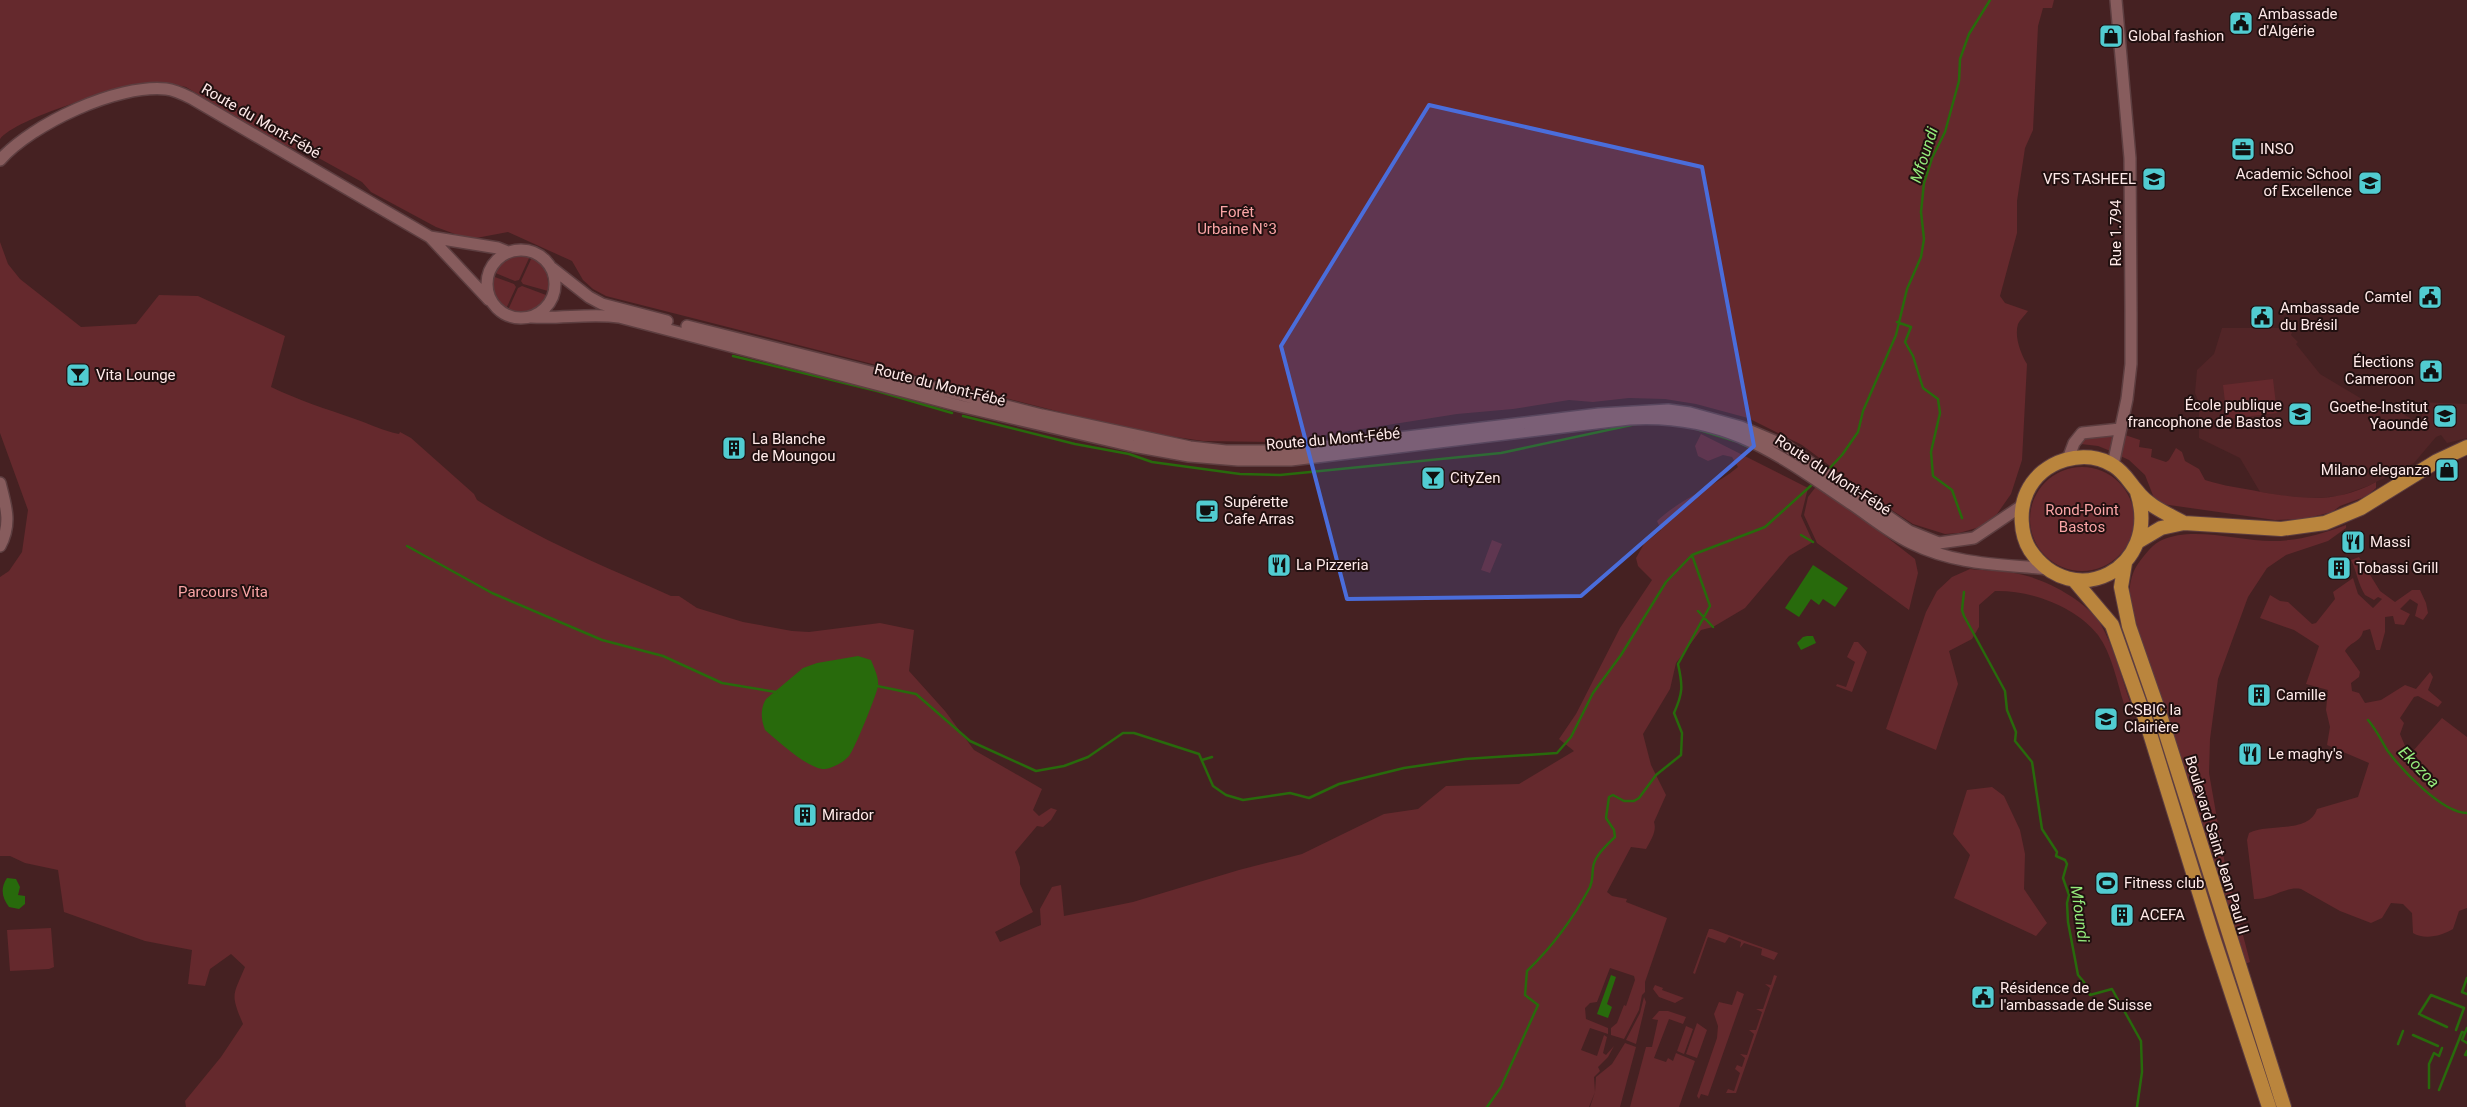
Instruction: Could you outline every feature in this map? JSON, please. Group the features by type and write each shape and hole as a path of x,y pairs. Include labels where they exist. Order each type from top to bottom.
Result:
{"main road":[{"path":"2139,541 2161,528 2184,523 2282,529 2325,523 2361,508 2437,462 2467,447"},
{"path":"2083,457 2099,459 2113,465 2131,482 2137,492 2142,508 2143,525 2139,541 2125,563 2104,576 2089,580 2074,580 2048,569 2037,560 2023,534 2021,520 2023,505 2027,492 2034,480 2055,463 2083,457"},
{"path":"2137,492 2149,502 2184,523"},
{"name":"Boulevard Saint Jean Paul II","path":"2125,563 2121,587 2128,626 2160,715 2284,1107"},
{"name":"Boulevard Saint Jean Paul II","path":"2074,580 2112,625 2147,724 2217,951 2269,1107"}],"street":[{"name":"Rue 1.794","path":"2113,465 2127,399 2131,364 2130,158 2116,0"},
{"name":"Route du Mont-Fébé","path":"0,160 30,134 77,109 134,91 168,89 200,102 430,237 492,247 508,252"},
{"path":"430,237 492,303 505,315 513,318 531,317 541,312 553,295 555,284 552,268 544,258 534,252 524,250 508,252 496,260 488,273 487,293 492,303"},
{"name":"Route du Mont-Fébé","path":"552,268 589,297 602,304 972,398 1190,447 1226,451 1289,451 1599,414 1668,410 1690,413 1741,427 1786,446 1893,520 1923,538 1939,543 1974,538 2023,505"},
{"name":"Route du Mont-Fébé","path":"531,317 557,319 599,315 677,331 778,360 1058,429 1133,446 1228,460 1291,460 1344,456 1629,419 1654,417 1688,420 1738,435 1779,454 1889,530 1909,542 1935,553 1962,561 2048,569"},
{"path":"2068,459 2074,443 2082,434 2120,429"},
{"path":"0,483 6,506 8,525 0,546"}],"highlighted area":[{"path":"1429,105 1702,167 1754,446 1581,596 1347,599 1281,346"}],"shaded area":[{"name":"École publique francophone de Bastos","path":"2222,328 2289,328 2293,331 2291,335 2298,342 2296,344 2320,374 2372,405 2400,412 2424,427 2420,402 2467,404 2467,438 2447,443 2441,435 2436,437 2414,463 2368,486 2340,496 2302,499 2260,492 2240,458 2199,438 2199,403 2195,393 2197,370 2214,354"},
{"path":"1813,565 1848,588 1835,607 1823,599 1819,605 1811,599 1799,617 1785,608"},
{"path":"1807,636 1813,636 1816,643 1801,650 1797,643"},
{"path":"858,656 871,660 876,673 878,686 874,700 849,756 831,767 825,769 818,768 802,760 765,730 762,714 764,703 766,699 803,668 817,663"},
{"path":"7,878 16,879 20,887 18,895 25,896 25,904 19,909 9,907 5,900 3,889"},
{"path":"1611,975 1616,977 1607,1004 1612,1007 1608,1018 1597,1014"}],"green space":[{"name":"Forêt Urbaine N°3","path":"0,0 2054,0 2052,8 2043,8 2038,26 2033,130 2025,148 2017,201 2017,233 2000,296 2005,303 2028,311 2019,322 2017,329 2019,345 2027,364 2022,460 2011,494 1997,514 1980,527 1959,533 1945,534 1913,524 1869,495 1802,445 1748,418 1696,404 1665,399 1629,398 1593,402 1569,400 1513,409 1457,414 1280,442 1203,441 1135,431 606,296 593,289 583,280 572,261 508,232 476,238 463,237 436,227 371,192 362,182 315,156 277,142 186,87 171,84 155,84 112,92 45,113 25,122 0,139"},
{"name":"Parcours Vita","path":"0,242 8,264 20,279 81,327 136,324 159,295 198,296 285,336 271,387 382,429 399,434 400,432 411,438 474,494 477,500 500,514 547,540 671,596 679,596 697,608 743,622 792,631 809,632 880,623 914,630 909,671 945,711 974,750 1042,789 1033,810 1039,816 1051,808 1057,810 1051,820 1043,827 1037,826 1015,852 1020,867 1020,884 1033,912 995,932 1000,942 1041,925 1040,909 1052,887 1061,885 1064,916 1133,902 1239,870 1302,854 1384,814 1418,809 1446,786 1519,784 1574,751 1559,739 1576,714 1620,628 1652,580 1638,566 1636,558 1644,544 1661,530 1657,521 1676,506 1738,467 1732,457 1723,455 1708,461 1698,456 1695,446 1701,434 1808,488 1801,516 1813,542 1789,556 1745,608 1713,627 1701,630 1676,663 1670,689 1643,734 1651,765 1666,795 1654,822 1652,839 1646,849 1631,847 1607,892 1612,896 1627,899 1626,902 1667,918 1645,982 1645,992 1642,995 1639,1010 1624,1039 1611,1035 1611,1028 1617,1023 1624,1005 1626,1006 1635,980 1634,976 1610,968 1597,1002 1590,1003 1585,1008 1586,1019 1608,1028 1608,1034 1590,1028 1581,1050 1597,1056 1604,1035 1607,1037 1603,1053 1606,1055 1614,1046 1608,1057 1598,1067 1600,1071 1594,1077 1595,1092 1589,1107 186,1107 185,1101 221,1057 243,1024 236,1006 235,995 245,967 231,954 210,969 205,986 188,984 192,950 145,941 64,912 58,870 25,863 10,856 0,856 0,577 9,571 22,552 28,510 0,433"},
{"path":"518,254 530,256 519,280 515,281 493,272 501,261"},
{"path":"532,257 541,263 546,271 548,291 523,284 521,281"},
{"path":"492,276 514,284 516,287 506,309 493,295"},
{"path":"522,286 546,295 540,304 525,312 519,313 508,310 518,288"},
{"path":"2273,379 2277,413 2227,419 2223,385"},
{"path":"2116,435 2113,452 2098,446 2081,444 2082,439"},
{"path":"2125,435 2140,440 2139,447 2152,449 2151,457 2166,462 2176,448 2182,452 2185,461 2199,469 2205,480 2226,485 2305,498 2333,497 2347,494 2376,482 2376,488 2367,496 2340,506 2332,512 2304,519 2275,520 2162,504 2154,498 2145,475 2129,460 2118,455"},
{"name":"Rond-Point Bastos","path":"2082,467 2102,471 2119,482 2130,499 2134,519 2130,539 2119,556 2102,567 2082,571 2062,567 2045,556 2034,539 2030,519 2034,499 2045,482 2062,471"},
{"path":"1818,484 1915,559 1918,573 1909,610 1817,543 1804,515 1808,497"},
{"path":"2346,525 2346,528 2328,541 2286,555 2267,568 2248,597 2218,679 2210,739 2209,773 2226,870 2250,962 2245,964 2133,619 2130,604 2131,581 2136,567 2150,549 2162,540 2174,536 2202,534 2282,541 2310,536"},
{"path":"1492,540 1502,544 1490,573 1481,570"},
{"path":"2359,557 2380,591 2395,602 2412,590 2420,590 2428,613 2423,620 2415,616 2418,604 2410,599 2400,609 2410,614 2404,625 2395,624 2393,616 2385,617 2385,632 2380,650 2376,650 2370,629 2363,631 2360,638 2345,651 2360,672 2359,677 2351,683 2352,691 2359,693 2365,703 2381,700 2405,685 2416,689 2430,672 2433,677 2428,690 2442,702 2438,707 2418,696 2414,697 2400,718 2404,723 2400,734 2408,753 2413,751 2442,718 2467,737 2467,908 2459,911 2453,929 2444,934 2428,937 2413,933 2412,913 2403,904 2391,903 2382,918 2371,923 2340,911 2301,889 2289,889 2260,899 2254,899 2247,840 2249,833 2257,830 2297,825 2313,817 2317,809 2358,797 2369,763 2327,745 2330,727 2326,710 2328,690 2306,684 2319,646 2294,630 2260,618 2270,595 2280,601 2288,602 2312,624 2316,623 2335,599 2333,592 2353,578 2358,594 2373,608 2382,599 2378,597 2374,600 2365,595 2351,560"},
{"path":"1970,569 2007,572 2029,577 2064,592 2085,606 2100,623 2105,632 2130,702 2124,704 2107,651 2098,635 2088,625 2065,608 2051,602 2023,593 1995,591 1979,605 1979,627 1972,639 1949,651 1958,684 1936,750 1886,729 1926,612 1937,591 1952,577"},
{"path":"1854,642 1858,642 1867,652 1852,692 1836,686 1837,684 1846,687 1855,662 1847,657"},
{"path":"2138,676 2141,677 2276,1107 2273,1107"},
{"path":"1992,787 2004,796 2020,830 2025,854 2024,889 2047,923 2036,936 1954,898 1970,855 1953,834 1967,790"},
{"path":"51,928 54,967 49,969 10,971 7,930"},
{"path":"1709,929 1778,953 1774,960 1761,955 1762,949 1744,943 1740,948 1741,942 1729,937 1725,943 1708,937 1695,974 1693,973"},
{"path":"1774,975 1777,976 1736,1093 1726,1093 1728,1089 1734,1091 1740,1073 1735,1069 1737,1065 1742,1067 1745,1058 1740,1054 1747,1055 1754,1034 1749,1030 1756,1030 1762,1012 1756,1009 1763,1009 1770,988 1765,984 1771,985"},
{"path":"1655,985 1663,988 1662,990 1684,998 1675,1003 1659,997 1653,989"},
{"path":"1737,991 1744,994 1708,1096 1701,1094 1699,1099 1697,1096 1717,1038 1718,1026 1714,1014 1719,1002 1732,1005"},
{"path":"1644,997 1646,1002 1636,1044 1626,1040 1640,1013"},
{"path":"1659,1011 1668,1011 1686,1017 1683,1024 1669,1019 1654,1058 1666,1062 1668,1058 1673,1061 1676,1053 1695,1061 1679,1107 1630,1107 1646,1047 1652,1047 1658,1020 1652,1019"},
{"path":"1697,1023 1707,1030 1697,1058 1686,1054"},
{"path":"1686,1026 1693,1029 1684,1054 1677,1051"},
{"path":"1625,1043 1636,1047 1620,1107 1590,1107 1595,1092 1596,1077 1612,1064"}],"waterway":[{"name":"Mfoundi","path":"1828,470 1842,455 1858,432 1863,411 1896,335 1907,289 1921,257 1924,239 1921,212 1924,183 1932,158 1945,132 1959,81 1960,59 1969,34 1990,0"},
{"path":"1897,322 1911,327 1905,342 1913,356 1923,388 1938,399 1940,413 1931,452 1933,476 1952,490 1962,518"},
{"path":"733,356 877,391 952,413"},
{"path":"963,416 1075,444 1129,454 1152,462 1240,474 1280,475 1501,453 1636,424"},
{"path":"1690,427 1735,441"},
{"path":"1740,443 1751,448"},
{"path":"877,686 916,694 970,741 1036,771 1064,766 1088,757 1123,733 1134,733 1199,754 1213,786 1226,795 1243,800 1290,793 1309,798 1339,784 1404,768 1465,759 1557,753 1571,737 1593,693 1621,655 1666,582 1692,555 1765,527 1815,482"},
{"path":"1801,535 1813,542"},
{"path":"407,546 492,593 602,640 663,656 722,683 776,692"},
{"path":"1487,1107 1501,1087 1538,1005 1525,995 1527,971 1554,942 1577,910 1591,885 1596,859 1615,837 1614,830 1606,818 1609,797 1613,795 1624,801 1634,801 1639,798 1656,775 1681,755 1682,733 1674,713 1681,689 1678,664 1710,606 1692,555"},
{"name":"Mfoundi","path":"1964,592 1962,610 1964,616 2005,691 2007,710 2016,732 2015,741 2032,762 2042,829 2057,852 2056,856 2065,860 2067,864 2063,878 2069,895 2067,903 2068,922 2078,975 2084,982 2090,995 2112,989 2141,1041 2142,1072 2137,1107"},
{"path":"1698,611 1713,627"},
{"name":"Ekozoa","path":"2368,720 2393,758 2423,789 2446,806 2467,813"},
{"path":"1202,760 1212,757"},
{"path":"2467,978 2462,992 2467,994"},
{"path":"2419,1014 2431,995 2464,1008 2456,1030"},
{"path":"2421,1015 2447,1027"},
{"path":"2467,1028 2462,1040 2467,1043"},
{"path":"2398,1044 2403,1031"},
{"path":"2439,1090 2462,1032 2465,1033"},
{"path":"2413,1035 2438,1046"},
{"path":"2429,1088 2429,1064 2434,1053 2439,1056 2442,1048"},
{"path":"2467,1051 2465,1055 2467,1055"}],"place":[{"name":"Ambassade d'Algérie","path":"2241,23"},
{"name":"Global fashion","path":"2111,36"},
{"name":"INSO","path":"2243,149"},
{"name":"VFS TASHEEL","path":"2154,179"},
{"name":"Academic School of Excellence","path":"2370,183"},
{"name":"Camtel","path":"2430,297"},
{"name":"Ambassade du Brésil","path":"2262,317"},
{"name":"Élections Cameroon","path":"2431,371"},
{"name":"Vita Lounge","path":"78,375"},
{"name":"École publique francophone de Bastos","path":"2300,414"},
{"name":"Goethe-Institut Yaoundé","path":"2445,416"},
{"name":"La Blanche de Moungou","path":"734,448"},
{"name":"Milano eleganza","path":"2447,470"},
{"name":"CityZen","path":"1433,478"},
{"name":"Supérette Cafe Arras","path":"1207,511"},
{"name":"Massi","path":"2353,542"},
{"name":"La Pizzeria","path":"1279,565"},
{"name":"Tobassi Grill","path":"2339,568"},
{"name":"Camille","path":"2259,695"},
{"name":"CSBIC la Clairière","path":"2106,719"},
{"name":"Le maghy's","path":"2250,754"},
{"name":"Mirador","path":"805,815"},
{"name":"Fitness club","path":"2107,883"},
{"name":"ACEFA","path":"2122,915"},
{"name":"Résidence de l'ambassade de Suisse","path":"1983,997"}]}
